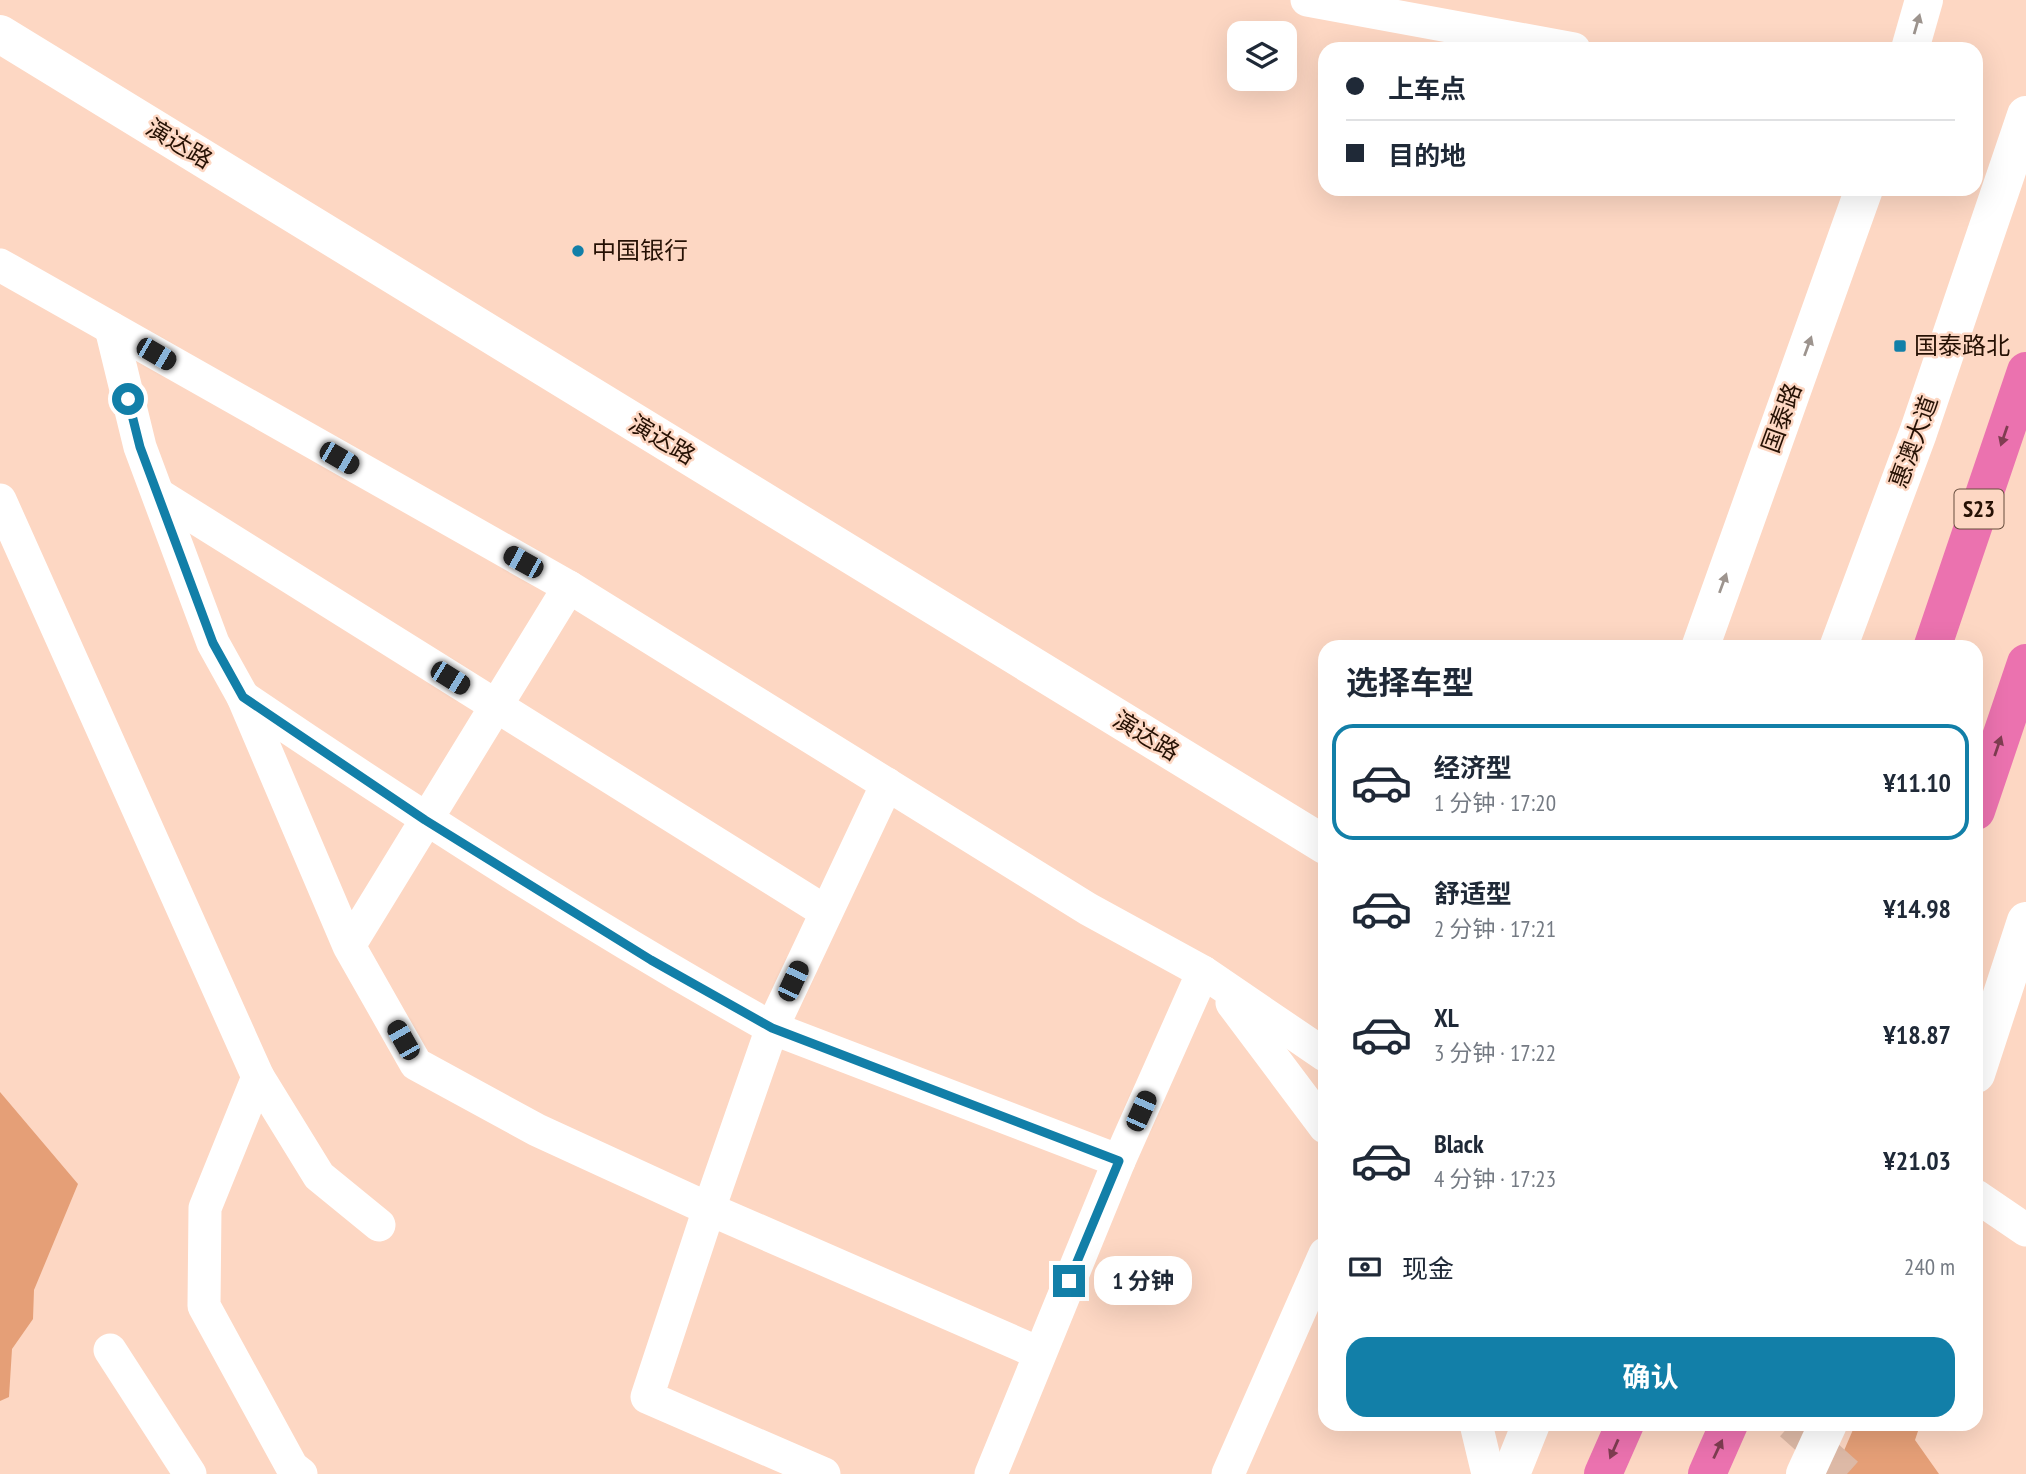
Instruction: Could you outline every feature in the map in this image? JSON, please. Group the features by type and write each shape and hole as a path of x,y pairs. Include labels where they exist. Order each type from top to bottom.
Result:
{"highway":[{"name":"S23","path":"1935,640 2026,371"},
{"path":"1983,790 2026,663"},
{"path":"1603,1474 1622,1431"},
{"path":"1707,1474 1726,1431"}],"street":[{"path":"1307,0 1536,42"},
{"path":"1912,42 1924,0"},
{"name":"演达路","path":"0,34 1318,841"},
{"name":"惠澳大道","path":"1841,640 1918,433 2026,115"},
{"name":"国泰路","path":"1703,640 1861,196"},
{"path":"0,265 569,587 1088,909 1209,976 1318,1050"},
{"path":"111,328 140,447 213,643 243,697 349,946 416,1064 537,1130 709,1209 1039,1353"},
{"path":"159,495 826,912"},
{"path":"0,500 258,1077 319,1176 379,1225"},
{"path":"349,946 569,587"},
{"path":"243,697 425,820 651,960 772,1028 1119,1161"},
{"path":"824,1474 647,1396 772,1028 887,784"},
{"path":"1983,1053 2026,921"},
{"path":"1209,976 1318,1118"},
{"path":"991,1474 1119,1161 1209,976"},
{"path":"258,1077 205,1208 204,1306 292,1467 300,1474"},
{"path":"1983,1201 2026,1230"},
{"path":"1228,1474 1318,1270"},
{"path":"110,1350 190,1474"},
{"path":"1478,1431 1489,1474"},
{"path":"1511,1474 1528,1431"},
{"path":"1805,1474 1825,1431"}],"shaded area":[{"path":"0,1092 78,1184 34,1290 33,1319 12,1349 9,1397 0,1401"},
{"path":"1852,1431 1918,1431 1915,1440 1939,1474 1834,1474"}],"tunnel":[{"path":"1799,1431 1847,1474"}],"place":[{"name":"中国银行","path":"578,251"},
{"name":"国泰路北","path":"1900,346"}],"route":[{"path":"128,399 140,447 213,643 243,697 425,820 651,960 772,1028 1119,1161 1069,1281"}]}
